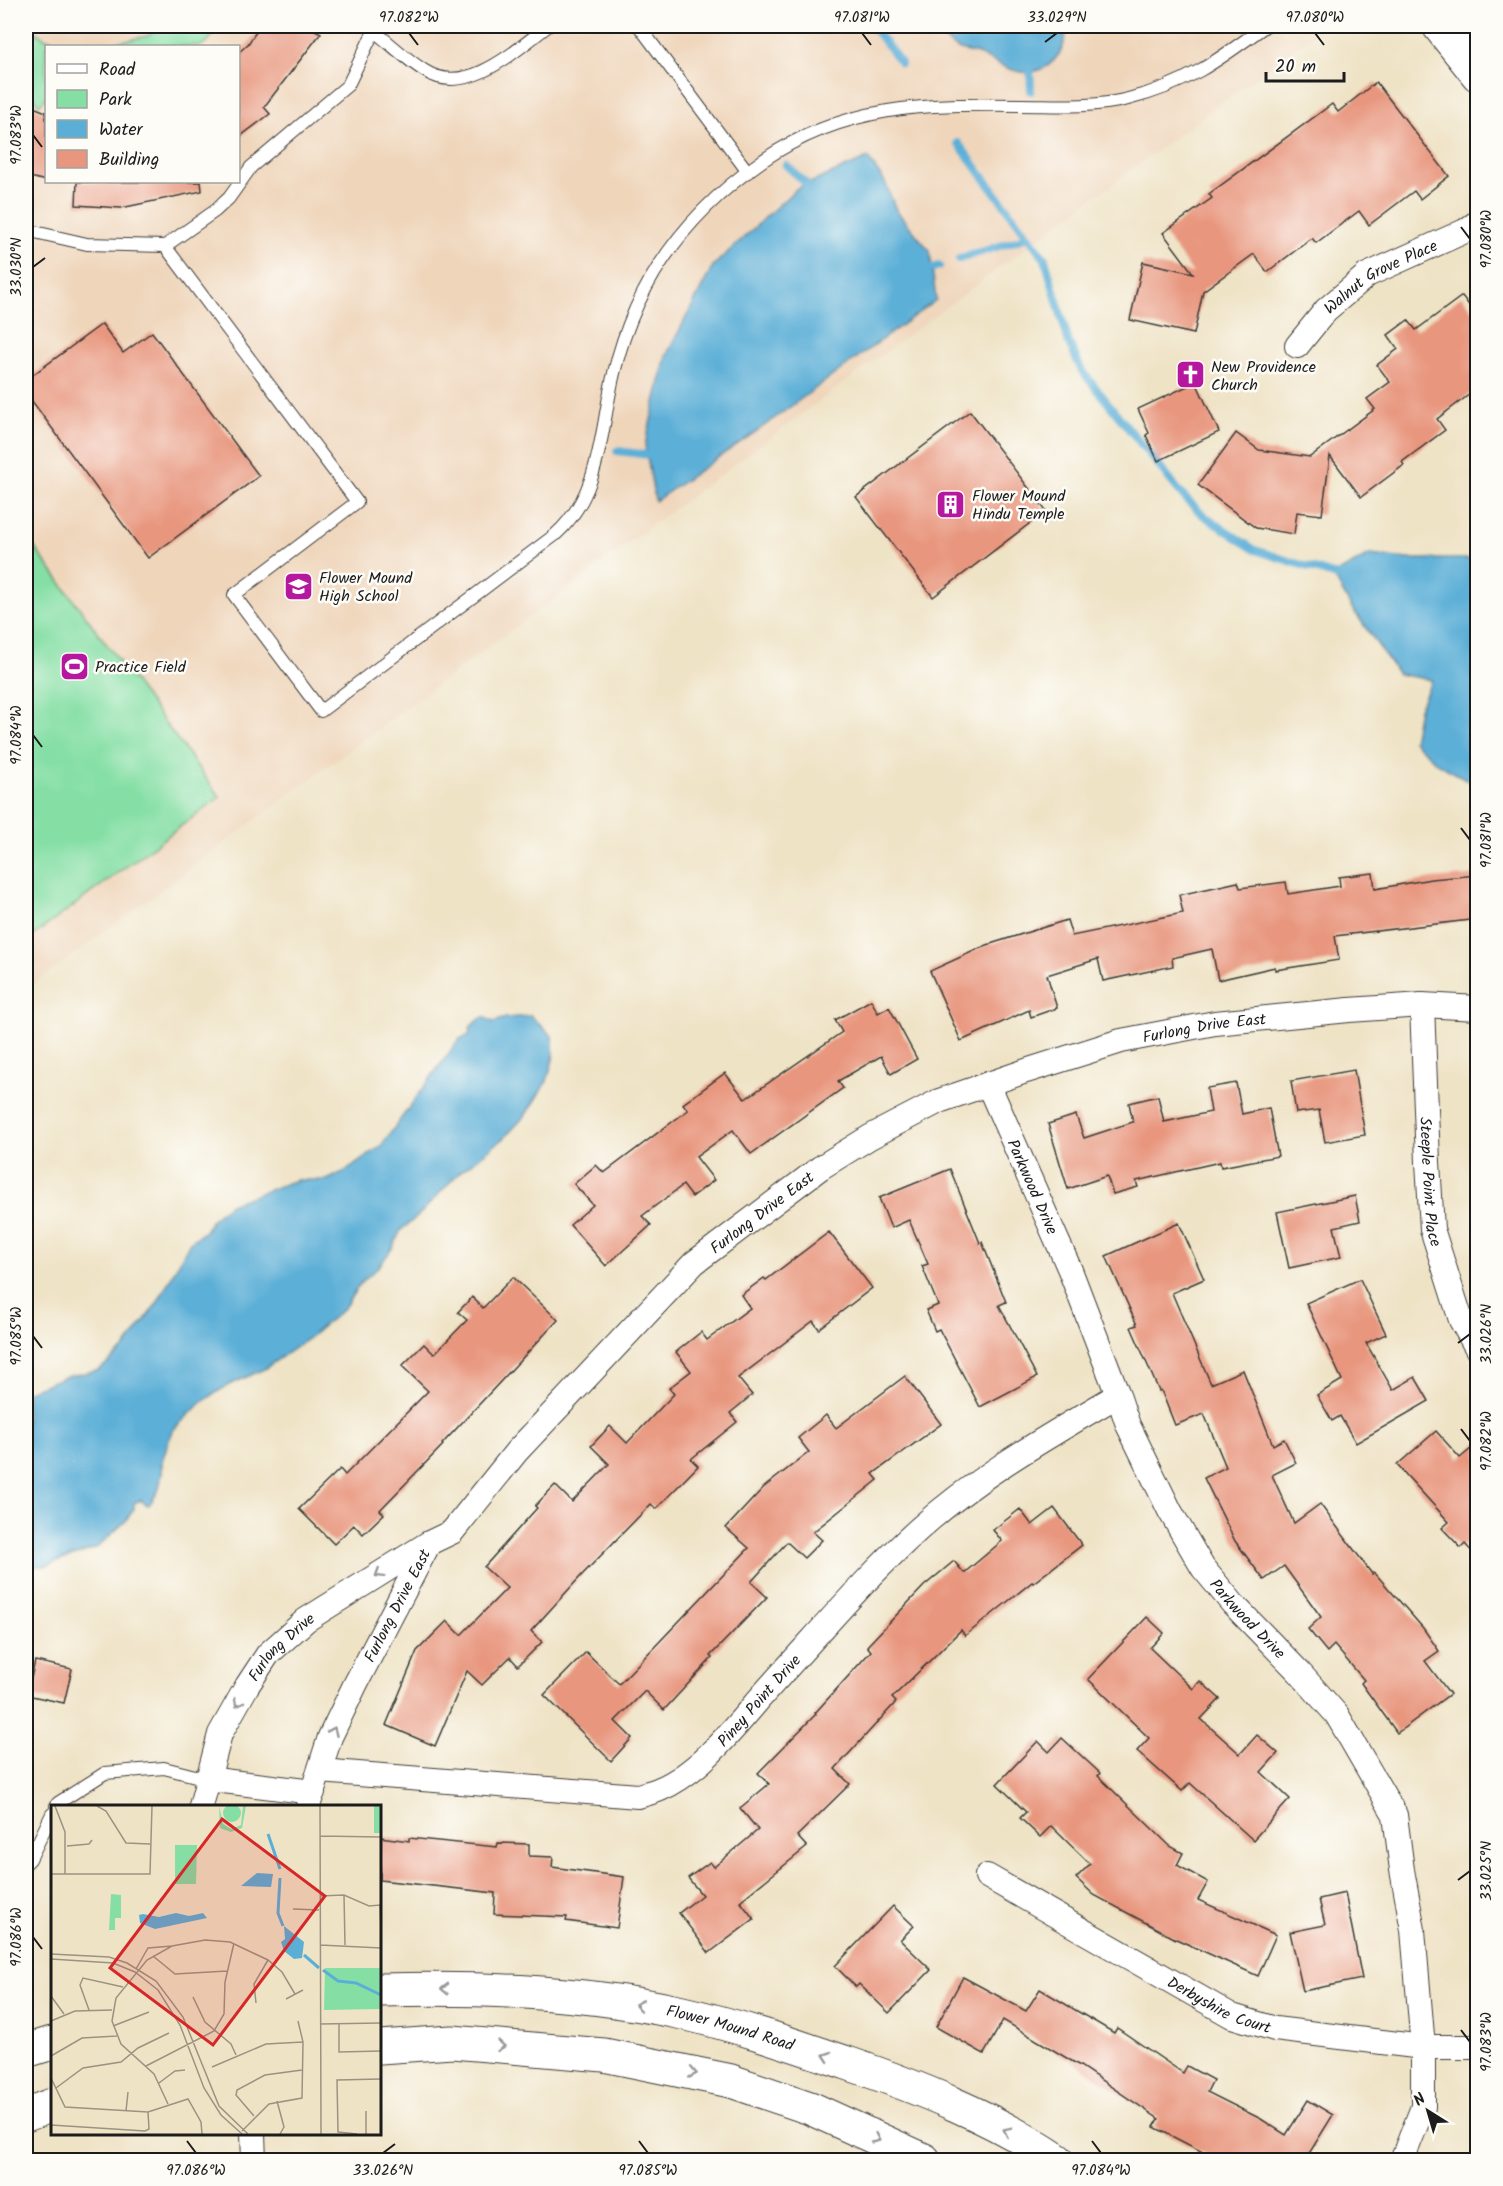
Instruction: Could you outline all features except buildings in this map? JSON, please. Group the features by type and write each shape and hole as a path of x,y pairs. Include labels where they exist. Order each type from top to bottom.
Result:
{"main road":[{"path":"1453,31 1478,75"},
{"name":"Flower Mound Road","path":"381,1990 425,1988 524,1991 601,1999 677,2012 763,2034 917,2087 1028,2141 1057,2160"},
{"path":"381,2047 452,2042 604,2055 731,2080 810,2108 924,2160"},
{"path":"26,2051 51,2043"},
{"path":"26,2115 51,2105"}],"street":[{"name":"Walnut Grove Place","path":"1297,346 1326,310 1367,275 1465,231 1478,222"},
{"name":"Furlong Drive East","path":"314,1790 330,1737 429,1543 452,1532 517,1451 694,1263 820,1168 870,1137 939,1101 1121,1041 1215,1023 1422,1005 1478,1008"},
{"name":"Steeple Point Place","path":"1422,1005 1432,1229 1461,1320 1478,1350"},
{"name":"Parkwood Drive","path":"988,1084 1070,1270 1128,1425 1170,1511 1203,1568 1233,1604 1337,1715 1395,1815 1413,1930 1423,2047 1423,2107 1402,2160"},
{"name":"Piney Point Drive","path":"207,1779 314,1790 638,1796 659,1790 685,1775 714,1748 876,1572 926,1523 961,1493 1020,1452 1118,1395"},
{"name":"Furlong Drive","path":"201,1805 220,1734 268,1654 306,1620 429,1543"},
{"name":"Derbyshire Court","path":"987,1876 1233,2016 1275,2030 1423,2047 1478,2047"},
{"path":"253,2135 254,2160"}],"lane":[{"path":"240,182 251,167 348,85 374,28 427,73 448,78 469,77 488,70 548,26"},
{"path":"639,26 748,172"},
{"path":"165,246 357,501 234,595 321,711 519,563 569,521 587,492 595,470 614,372 631,319 645,286 685,230 714,199 748,172 772,155 817,131 857,117 895,108 948,104 1080,106 1128,99 1194,75 1215,63 1265,26"},
{"path":"26,230 87,244 165,246 215,212 240,183"},
{"path":"57,1805 105,1773 164,1768 207,1779"},
{"path":"26,1863 51,1816"}],"shaded area":[{"name":"Flower Mound High School","path":"26,26 1325,26 26,990"}],"green space":[{"path":"26,26 46,39 91,45 45,45 45,99 39,105 26,88"},
{"path":"160,26 220,26 202,45 103,45 148,36"},
{"name":"Practice Field","path":"26,536 220,797 26,941"}],"water":[{"path":"942,26 1066,26 1066,36 1060,53 1048,66 1031,72 1021,72 1004,67 978,54 955,48 942,36"},
{"path":"868,158 885,182 896,210 930,251 936,300 760,429 655,501 645,445 666,356 713,266 796,189"},
{"path":"1369,555 1408,559 1477,559 1477,785 1438,764 1413,741 1419,709 1432,680 1398,674 1350,605 1333,575"},
{"path":"531,1016 552,1036 554,1056 547,1081 525,1116 505,1137 460,1172 417,1217 401,1230 393,1247 380,1265 359,1285 344,1308 309,1338 264,1369 225,1387 202,1402 172,1431 162,1461 158,1492 149,1505 141,1500 134,1503 134,1509 125,1522 96,1548 45,1566 26,1566 26,1392 64,1377 99,1370 124,1349 157,1303 190,1242 205,1231 213,1218 230,1204 296,1180 327,1180 346,1171 381,1146 459,1039 469,1035 471,1026 483,1017 493,1022 506,1018"}],"waterway":[{"path":"872,26 901,63"},
{"path":"1030,63 1031,91"},
{"path":"958,143 1045,259 1069,343 1082,371 1184,497 1203,515 1255,550 1333,575 1342,575"},
{"path":"786,165 813,190"},
{"path":"959,259 1028,237"},
{"path":"924,271 939,266"},
{"path":"617,451 657,456"}],"place":[{"name":"New Providence Church","path":"1190,375"},
{"name":"Flower Mound Hindu Temple","path":"951,504"},
{"name":"Flower Mound High School","path":"298,586"},
{"name":"Practice Field","path":"74,666"}]}
